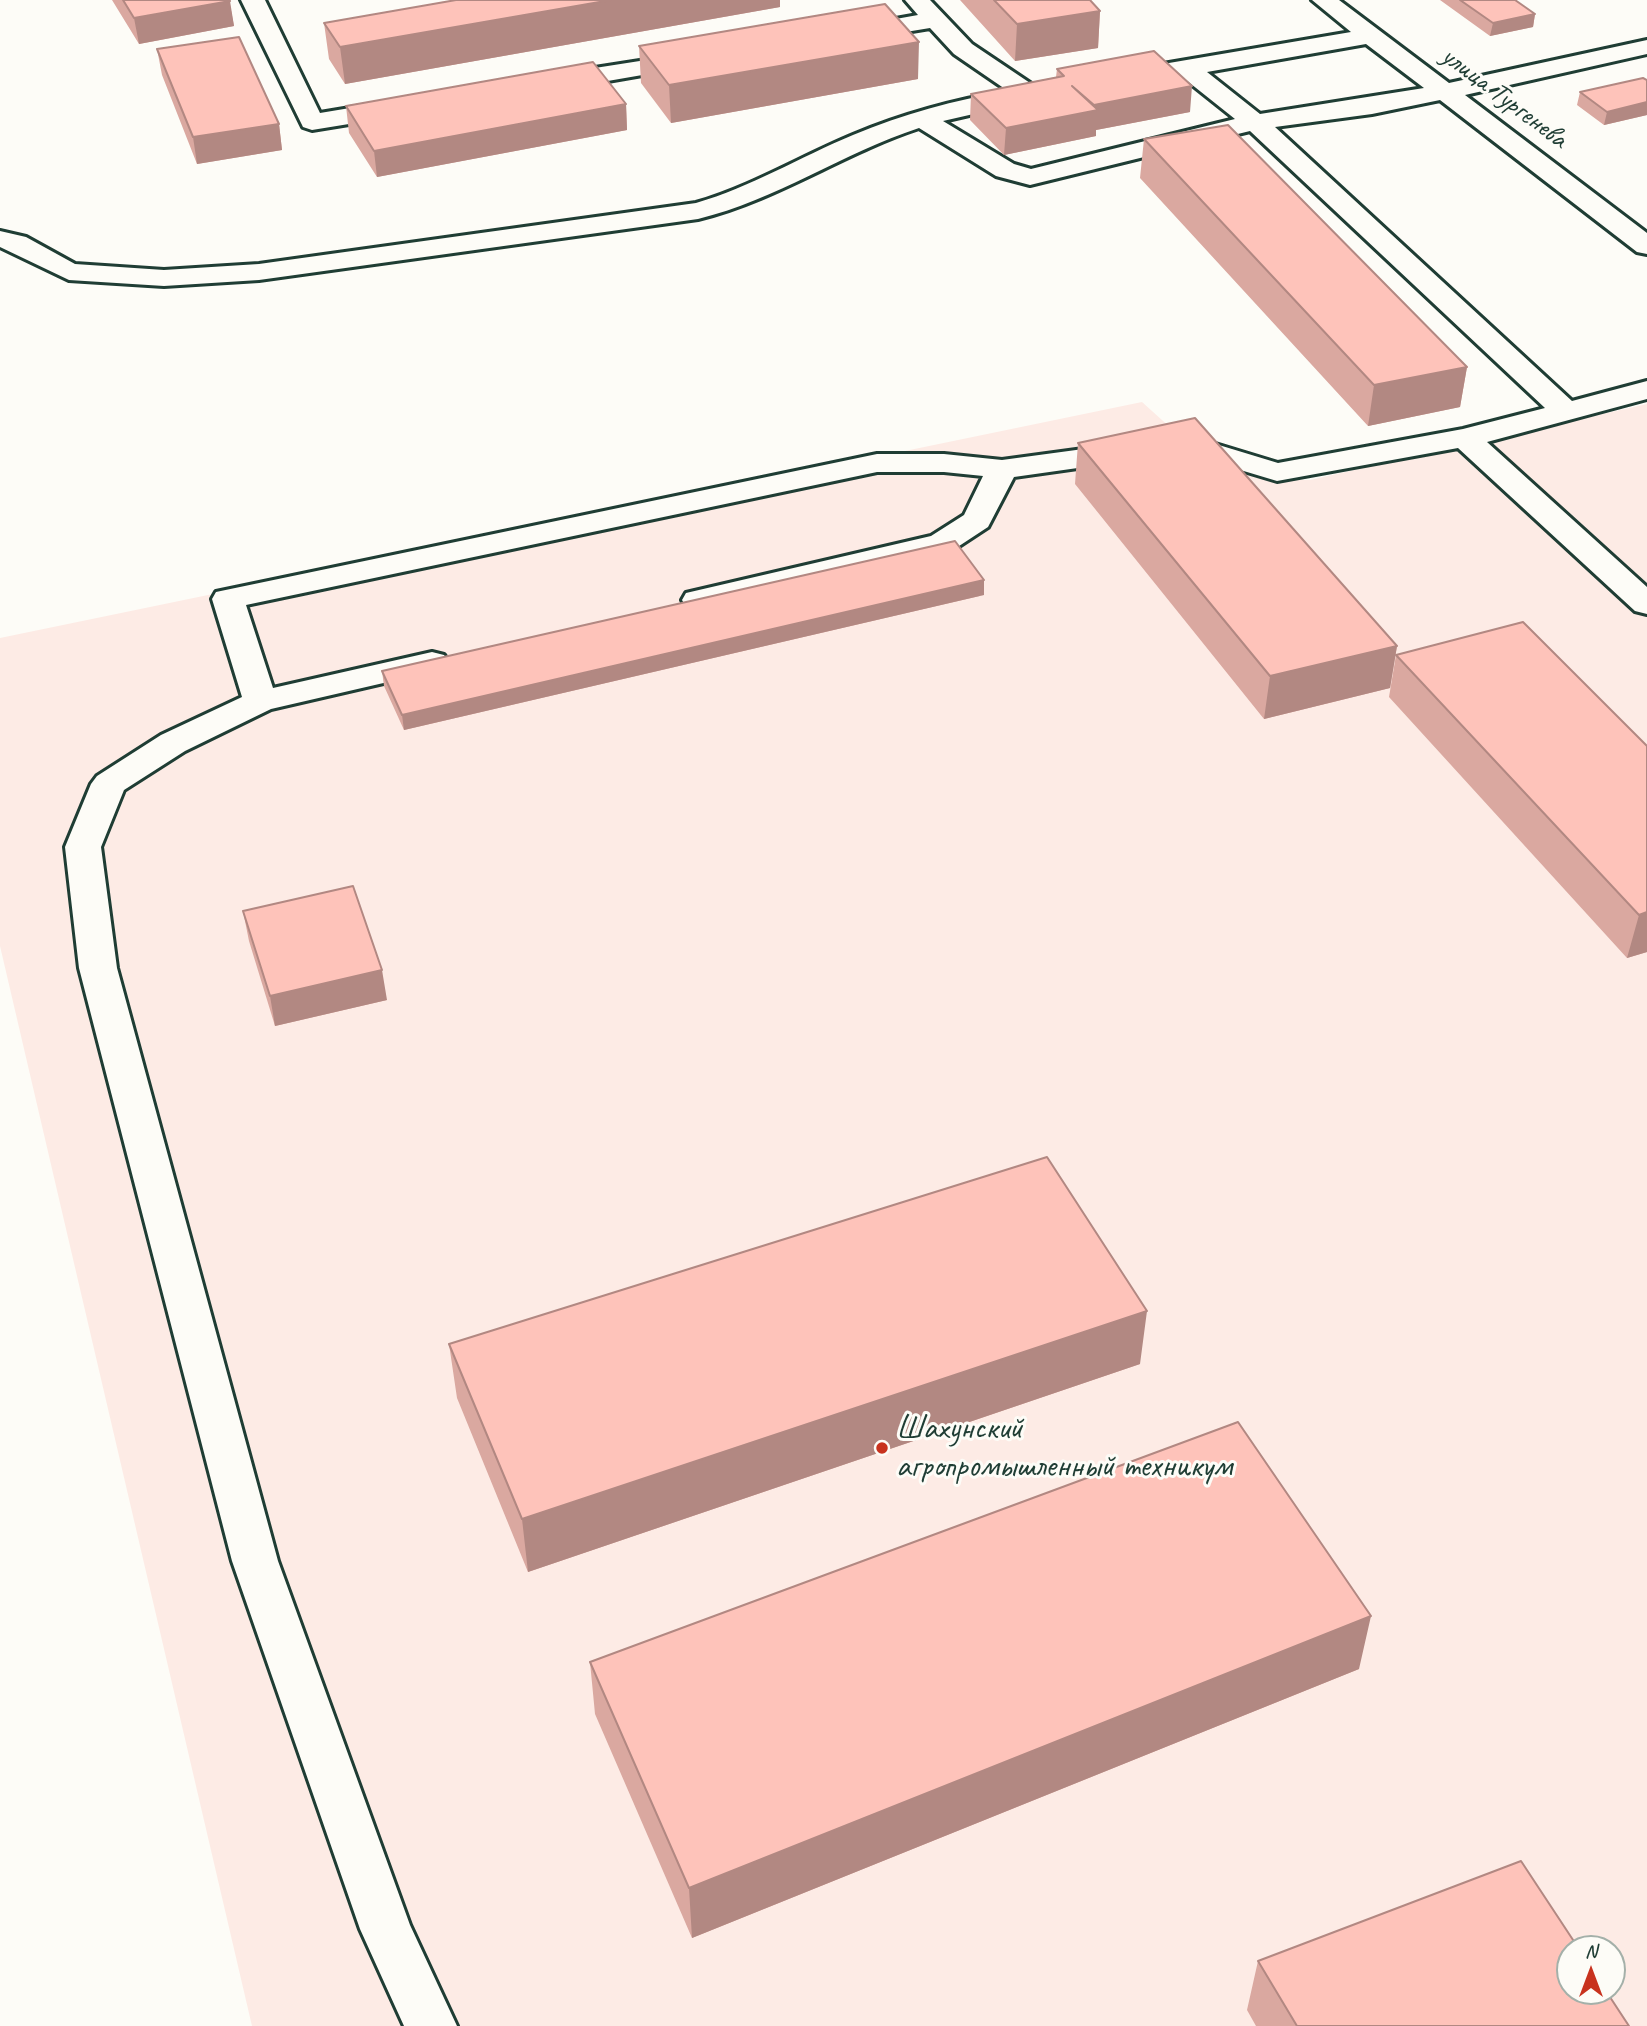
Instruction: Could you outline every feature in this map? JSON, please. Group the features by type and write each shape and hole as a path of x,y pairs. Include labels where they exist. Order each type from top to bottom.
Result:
{"street":[{"path":"253,0 313,122 421,104"},
{"path":"916,0 963,49 1030,94"},
{"name":"улица Тургенева","path":"1324,0 1647,246"},
{"path":"827,38 935,20"},
{"path":"1095,83 1371,36"},
{"path":"923,120 1005,170 1030,177 1255,122 1372,106 1647,47"},
{"path":"529,86 719,55"},
{"path":"1186,68 1255,122 1564,410"},
{"path":"0,239 16,243 69,271 164,278 259,272 698,211 729,204 885,131 983,102 1056,90"},
{"path":"260,701 228,599 877,463 944,463 1002,469 1113,454 1209,451 1277,472 1465,438 1647,390"},
{"path":"1465,438 1647,604"},
{"path":"669,607 942,543 977,520 1002,469"},
{"path":"431,2026 386,1929 255,1561 98,968 83,848 109,784 173,743 260,701 464,654"}],"shaded area":[{"name":"Шахунский агропромышленный техникум","path":"1142,402 1203,457 1266,479 1310,480 1647,404 1647,2026 252,2026 0,946 0,638"}],"building":[{"path":"123,0 229,0 230,1 134,18"},
{"path":"456,0 611,0 340,47 324,23"},
{"path":"994,0 1090,0 1100,11 1017,24"},
{"path":"1460,0 1515,0 1535,14 1493,23"},
{"path":"885,4 919,42 669,85 639,46"},
{"path":"239,37 279,124 193,137 157,49"},
{"path":"1154,51 1192,86 1094,105 1072,86 1098,110 1006,128 971,94 1064,76 1057,69"},
{"path":"593,62 626,104 374,151 346,106"},
{"path":"1643,78 1647,80 1647,102 1607,112 1580,92"},
{"path":"1228,125 1467,367 1374,385 1144,139"},
{"path":"1195,418 1397,646 1270,676 1078,443"},
{"path":"955,541 984,580 402,715 382,671"},
{"path":"1523,622 1647,746 1647,912 1639,915 1396,655"},
{"path":"353,886 382,970 270,996 243,911"},
{"path":"1047,1157 1147,1311 522,1519 449,1344"},
{"path":"1238,1422 1371,1616 689,1888 590,1662"},
{"path":"1521,1861 1570,1935 1556,1935 1556,2005 1615,2005 1629,2026 1297,2026 1258,1961"}],"place":[{"name":"Шахунский агропромышленный техникум","path":"882,1448"}]}
